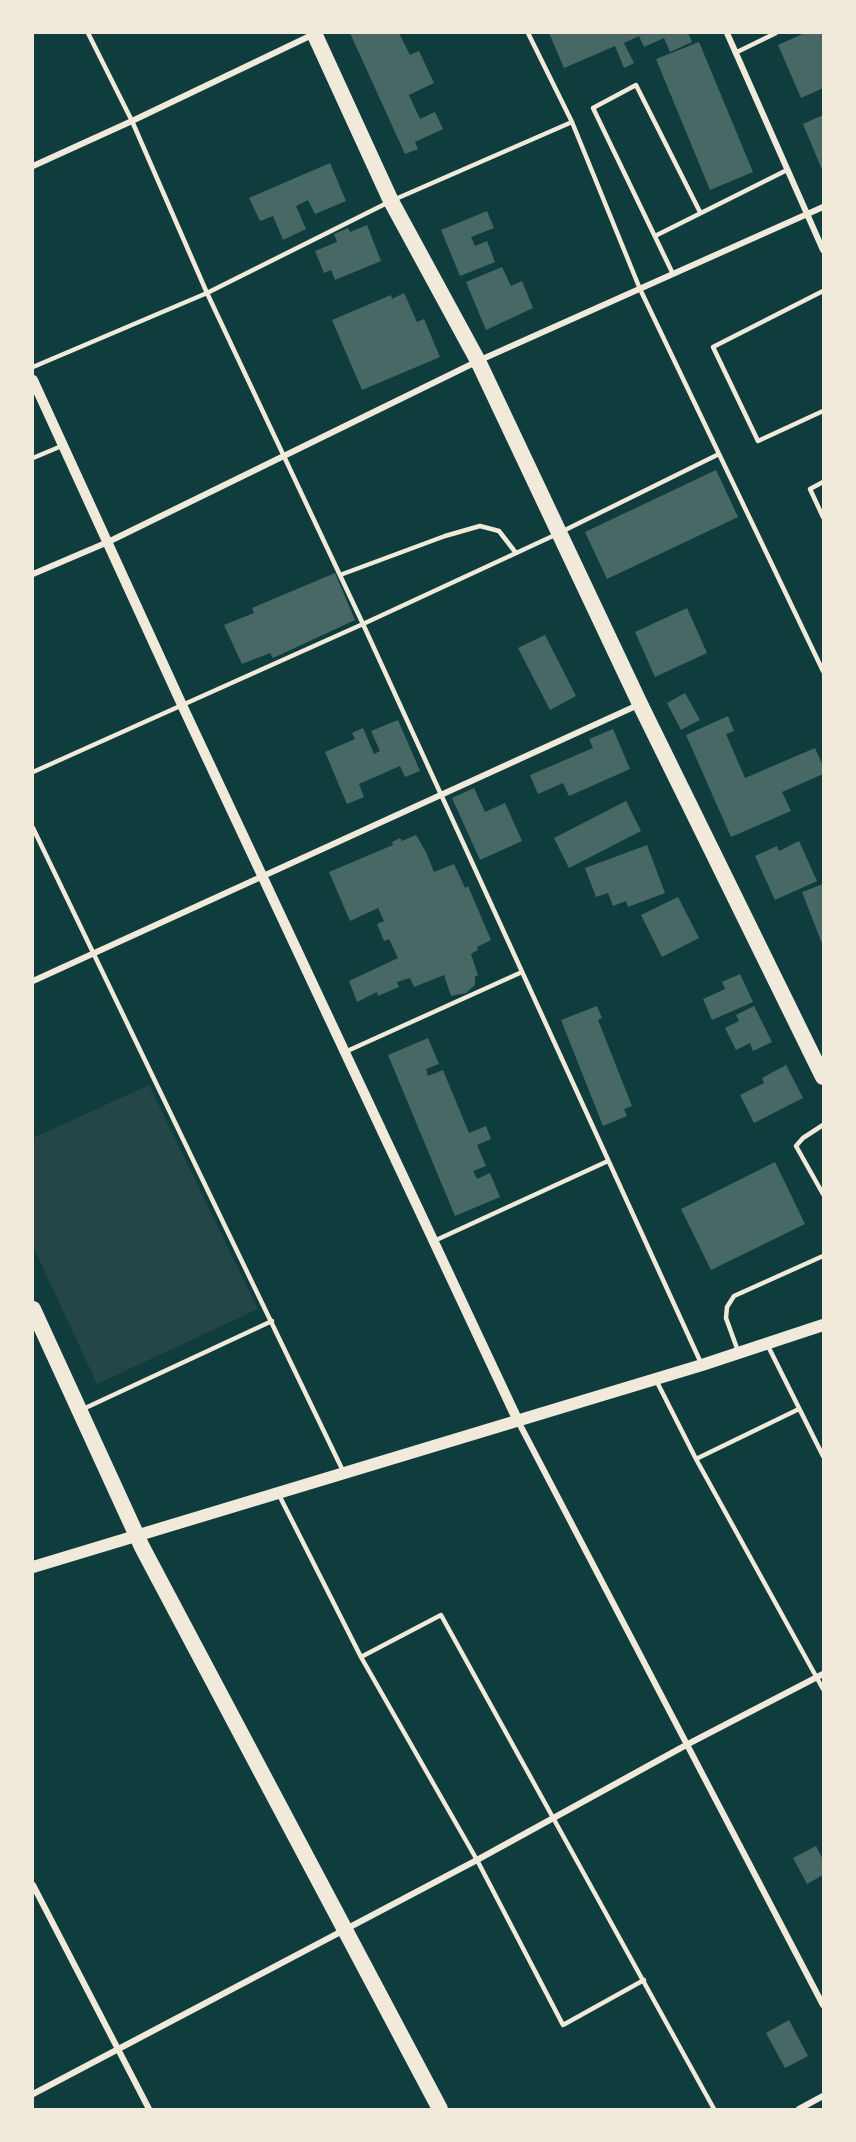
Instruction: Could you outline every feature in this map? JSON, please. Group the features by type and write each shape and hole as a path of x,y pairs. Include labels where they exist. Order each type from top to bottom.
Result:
{"highway":[{"path":"314,33 390,201 478,361 640,704 823,1077"},
{"path":"33,1309 137,1536 440,2109"}],"main road":[{"path":"33,1567 702,1365 823,1325"}],"street":[{"path":"33,166 314,33"},
{"path":"727,33 823,250"},
{"path":"33,574 108,542 478,361 823,207"},
{"path":"33,380 182,705 518,1421 823,2005"},
{"path":"33,981 640,704"},
{"path":"33,2094 346,1930 820,1675"},
{"path":"33,1885 149,2109"},
{"path":"799,2109 823,2096"}],"lane":[{"path":"88,33 132,121 207,293 363,624 702,1365"},
{"path":"528,33 572,122 640,289 823,671"},
{"path":"735,53 776,33"},
{"path":"673,274 593,108 636,85 700,212"},
{"path":"33,367 207,293 390,201 572,122"},
{"path":"655,236 787,170"},
{"path":"823,291 713,347 758,441 823,411"},
{"path":"33,458 64,445"},
{"path":"33,772 560,533 719,454"},
{"path":"823,482 810,489 823,517"},
{"path":"340,575 445,536 480,526 499,531 516,553"},
{"path":"33,828 344,1473"},
{"path":"345,1052 522,972"},
{"path":"823,1125 803,1138 796,1146 823,1194"},
{"path":"434,1241 608,1161"},
{"path":"738,1353 726,1318 728,1307 734,1296 823,1256"},
{"path":"80,1410 272,1321"},
{"path":"767,1343 823,1456"},
{"path":"655,1379 696,1459 820,1675 823,1689"},
{"path":"696,1459 799,1409"},
{"path":"278,1493 361,1657 477,1860 563,2025 644,1980"},
{"path":"361,1657 441,1615 714,2109"}],"shaded area":[{"path":"149,1085 258,1309 97,1384 33,1246 33,1138"}],"building":[{"path":"350,33 399,33 410,55 419,51 434,83 409,95 420,119 435,112 443,129 415,142 418,149 405,154"},
{"path":"549,33 688,33 692,42 670,52 664,38 644,47 639,36 624,43 634,63 624,68 615,46 564,68"},
{"path":"805,33 823,33 823,88 801,98 778,45"},
{"path":"699,42 753,172 710,190 656,59"},
{"path":"823,115 823,172 803,124"},
{"path":"330,163 346,201 315,214 308,200 296,206 306,229 283,240 273,216 260,221 249,198"},
{"path":"487,211 494,228 471,237 475,246 487,241 495,262 460,276 441,230"},
{"path":"367,225 381,261 335,280 331,270 324,273 315,251 337,242 334,234 348,228 350,232"},
{"path":"502,267 511,286 522,281 533,308 486,330 466,282"},
{"path":"404,293 417,322 424,319 440,357 362,390 332,320 391,295 392,299"},
{"path":"716,470 738,517 607,579 585,532"},
{"path":"335,573 355,620 273,658 270,653 242,664 224,625 254,613 252,608"},
{"path":"687,608 707,653 655,677 635,632"},
{"path":"545,635 576,696 550,710 518,648"},
{"path":"685,693 700,720 681,730 667,703"},
{"path":"728,716 734,731 726,734 745,778 815,748 823,766 823,774 782,792 791,811 731,837 686,735"},
{"path":"398,720 420,771 405,777 400,766 359,784 364,797 347,804 325,752 355,739 352,733 363,728 374,754 380,751 371,731"},
{"path":"613,729 630,769 569,796 563,783 538,794 530,775 593,748 589,739"},
{"path":"474,788 485,812 505,803 522,841 480,860 452,798"},
{"path":"626,801 641,831 569,868 554,838"},
{"path":"416,835 434,872 454,864 465,888 468,886 491,940 477,947 478,950 471,954 478,975 475,977 475,985 466,993 451,996 444,975 414,987 410,978 397,982 399,987 378,996 377,992 357,1002 349,981 398,958 389,939 384,941 377,924 384,921 378,908 350,921 329,872 393,845 392,842 400,838 402,841"},
{"path":"799,841 817,881 775,900 755,856 777,846 779,851"},
{"path":"647,845 665,893 628,907 626,901 613,906 608,893 596,897 585,868"},
{"path":"823,884 823,946 802,892"},
{"path":"678,897 699,938 662,957 641,915"},
{"path":"740,974 753,1002 712,1020 703,999 725,989 722,982"},
{"path":"597,1006 602,1018 598,1020 632,1106 624,1109 627,1116 603,1126 561,1020"},
{"path":"754,1006 772,1042 753,1051 750,1043 736,1050 725,1028 739,1021 736,1015"},
{"path":"428,1038 439,1064 426,1069 428,1076 443,1070 469,1133 486,1126 491,1139 477,1145 486,1166 473,1171 477,1179 490,1173 500,1197 455,1216 388,1055"},
{"path":"786,1065 803,1098 754,1123 740,1095 764,1083 762,1078"},
{"path":"775,1162 805,1224 711,1270 681,1209"},
{"path":"816,1846 823,1860 823,1875 807,1884 793,1858"},
{"path":"789,2020 808,2056 785,2068 766,2033"}]}
